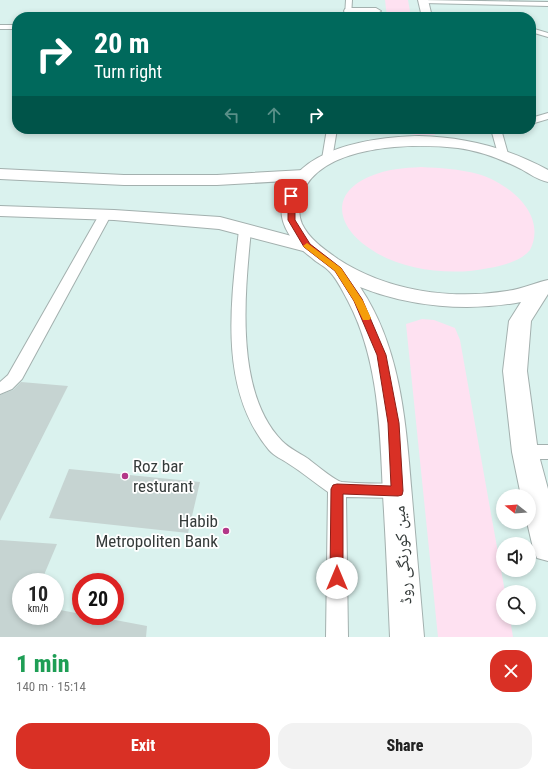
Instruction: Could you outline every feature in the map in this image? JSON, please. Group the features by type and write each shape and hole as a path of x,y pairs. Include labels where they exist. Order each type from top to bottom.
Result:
{"main road":[{"path":"375,0 376,12"},
{"path":"423,0 426,12"},
{"path":"348,9 365,12"},
{"path":"357,148 364,134"},
{"path":"470,134 503,154 543,172"},
{"path":"503,154 466,145 428,141 391,142 357,148 327,158 304,175 291,196 291,220 307,246 338,270 382,289 435,300 490,301 543,289"},
{"path":"0,174 124,180 217,180 304,175"},
{"path":"0,211 105,215 220,223 307,246"},
{"name":"مین کورنگی روڈ","path":"338,270 359,301 381,355 393,423 407,637"},
{"path":"543,289 520,321 515,371 537,452 548,548"}],"lane":[{"path":"423,0 548,4"},
{"path":"446,1 450,12"},
{"path":"0,27 12,27"},
{"path":"536,31 548,35"},
{"path":"536,119 548,116"},
{"path":"327,158 331,134"},
{"path":"497,134 503,154"},
{"path":"0,388 8,385 14,379 105,215"},
{"path":"245,230 241,270 239,342 247,394 259,422 275,446 337,489 398,491"},
{"path":"337,489 337,637"}],"shaded area":[{"path":"0,0 548,0 548,637 0,637"},
{"path":"385,0 408,0 410,12 386,12"},
{"path":"409,134 435,135 422,136"},
{"path":"421,167 442,168 478,174 490,178 512,193 522,202 534,224 534,237 530,250 522,257 500,266 460,272 429,270 398,263 384,257 360,242 345,222 342,212 343,202 348,192 357,183 371,176 396,169"},
{"path":"422,319 434,320 455,328 460,340 496,542 496,577 502,577 504,585 496,585 496,625 511,625 513,637 438,637 406,324"}],"building":[{"path":"21,382 68,386 0,521 0,395 13,390"},
{"path":"69,469 200,482 188,533 49,518"},
{"path":"0,540 57,544 45,573 12,573 12,625 64,625 64,611 72,612 72,625 124,625 124,622 147,626 146,637 0,637"}],"slow traffic":[{"path":"307,246 338,270 359,301 366,318"}],"place":[{"name":"Roz bar resturant","path":"125,476"},
{"name":"Habib Metropoliten Bank","path":"226,531"}],"route":[{"path":"291,196 291,220 307,246 338,270 359,301 381,355 393,423 398,491 337,489 337,578"}]}
